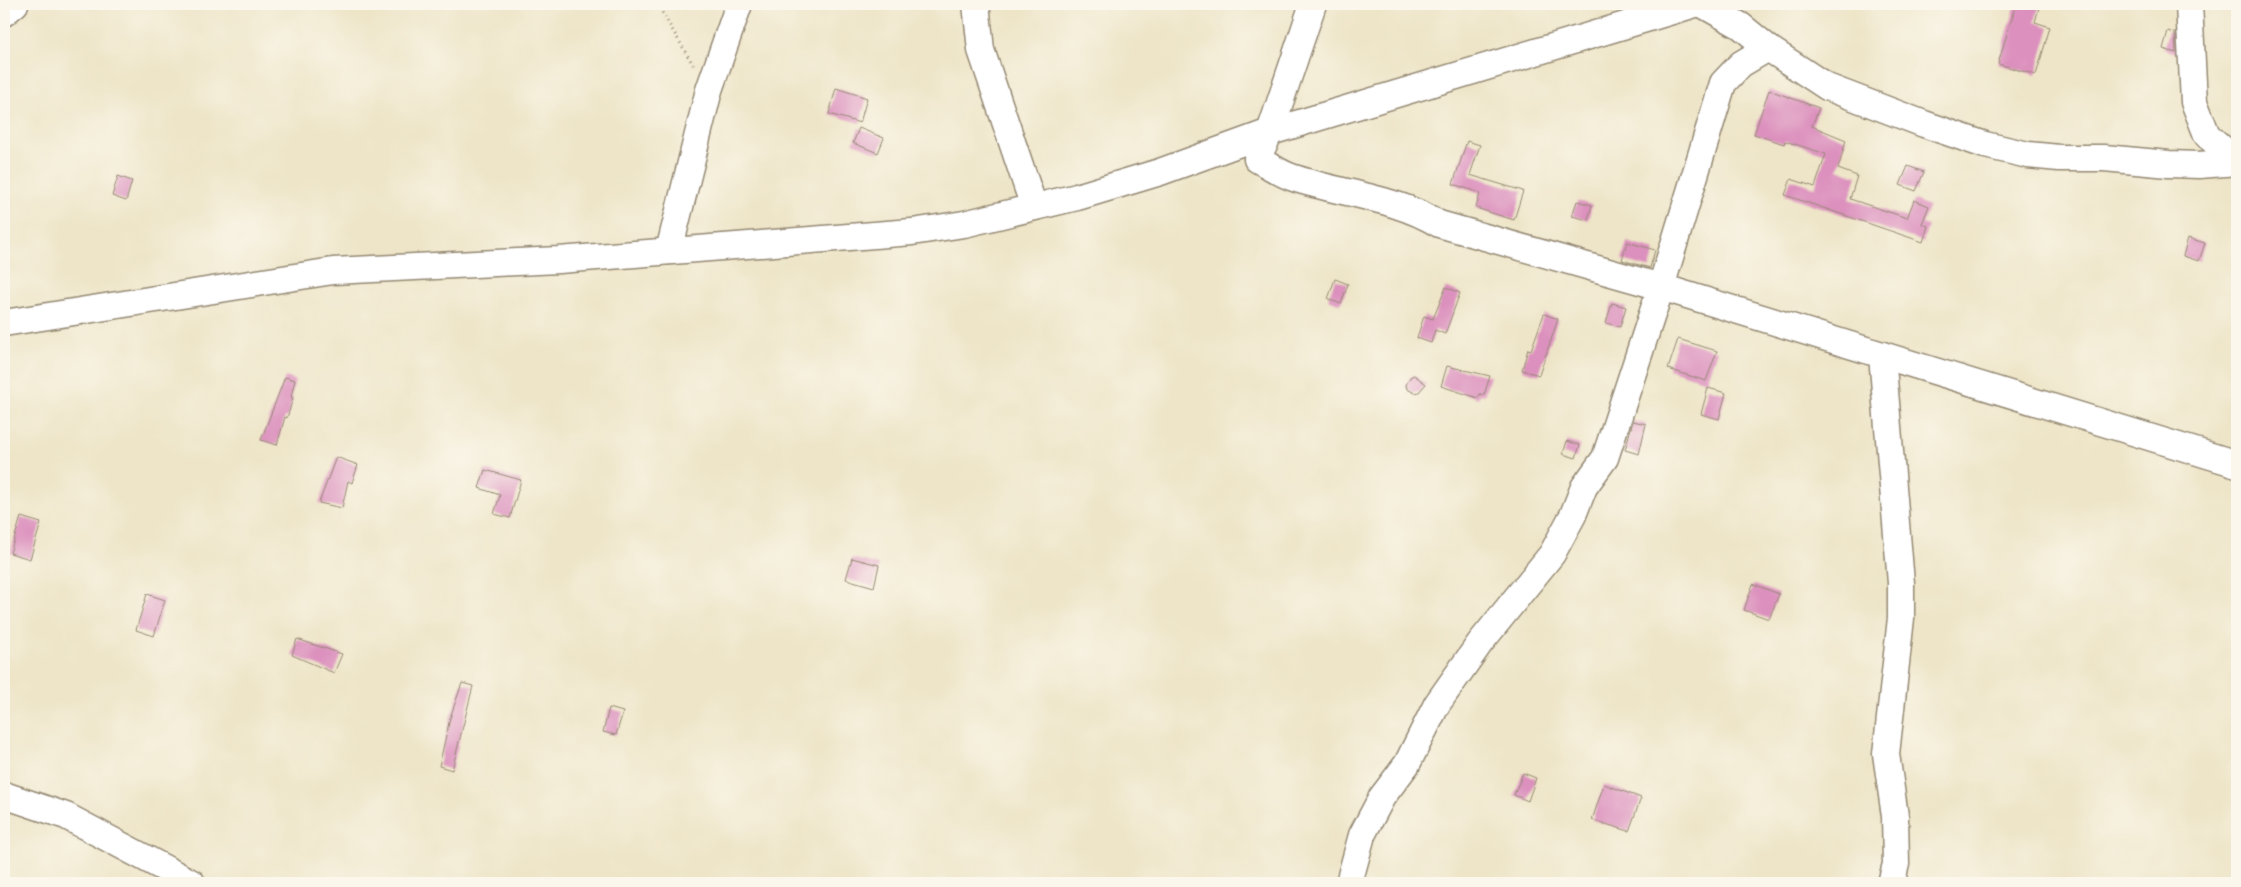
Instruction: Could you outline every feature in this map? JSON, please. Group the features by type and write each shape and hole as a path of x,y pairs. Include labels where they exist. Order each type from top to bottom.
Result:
{"street":[{"path":"4,13 15,4"},
{"path":"669,252 709,90 739,4"},
{"path":"976,4 981,50 1034,207"},
{"path":"1313,4 1270,132 1257,159 1290,177 1405,208 1425,215 1439,224 1661,287 2237,464"},
{"path":"4,323 333,271 559,260 669,252 912,232 964,224 1077,197 1160,172 1270,132 1695,4"},
{"path":"1702,4 1741,26 1768,48 1827,87 1924,124 1986,144 2028,155 2104,158 2169,164 2199,165 2237,162"},
{"path":"2189,4 2194,102 2207,135 2237,162"},
{"path":"1349,883 1362,835 1382,797 1407,764 1437,704 1480,643 1552,554 1573,515 1584,488 1605,458 1661,287 1723,83 1742,64 1768,48"},
{"path":"1882,355 1901,583 1901,618 1886,754 1895,816 1896,864 1891,883"},
{"path":"4,795 66,816 192,883"}],"path":[{"path":"657,4 709,90"}],"building":[{"path":"2016,4 2040,4 2035,22 2050,27 2036,75 1998,64"},
{"path":"2168,31 2175,33 2176,53 2163,49"},
{"path":"836,88 867,98 860,123 829,114"},
{"path":"1769,90 1819,108 1812,126 1846,140 1838,169 1857,176 1850,199 1907,218 1914,200 1929,206 1922,224 1928,226 1923,242 1785,195 1791,179 1815,187 1826,154 1785,141 1784,144 1754,134"},
{"path":"859,128 884,138 878,153 853,143"},
{"path":"1467,141 1480,145 1470,175 1523,191 1514,220 1476,208 1480,193 1453,184"},
{"path":"1908,166 1924,172 1916,191 1900,185"},
{"path":"118,176 132,181 126,201 112,196"},
{"path":"1577,201 1592,205 1588,220 1572,216"},
{"path":"2188,238 2205,243 2199,261 2183,256"},
{"path":"1627,242 1655,250 1650,268 1622,260"},
{"path":"1335,279 1348,284 1341,304 1328,299"},
{"path":"1446,287 1460,293 1445,334 1435,330 1431,343 1417,338 1424,316 1433,319"},
{"path":"1612,303 1626,307 1620,327 1606,323"},
{"path":"1544,314 1558,319 1539,375 1522,370 1528,349 1531,350"},
{"path":"1678,339 1717,351 1706,381 1668,369"},
{"path":"1447,366 1490,376 1484,395 1480,394 1478,398 1441,386"},
{"path":"1414,375 1426,384 1419,392 1415,393 1407,389 1406,385 1410,377"},
{"path":"285,377 295,380 291,397 293,398 277,445 261,440"},
{"path":"1708,388 1726,393 1719,419 1701,414"},
{"path":"1633,421 1646,424 1639,454 1625,450"},
{"path":"1567,441 1580,445 1576,458 1563,454"},
{"path":"336,457 358,465 352,483 348,481 342,508 319,503"},
{"path":"485,470 521,480 510,518 494,514 500,495 479,488"},
{"path":"21,517 41,523 30,559 10,553"},
{"path":"852,558 879,565 874,587 846,579"},
{"path":"1753,584 1779,594 1769,619 1744,610"},
{"path":"147,594 165,600 154,636 136,630"},
{"path":"297,639 342,654 334,673 292,655"},
{"path":"462,683 473,686 452,770 439,766 450,718"},
{"path":"609,708 623,712 616,735 603,732"},
{"path":"1523,773 1536,778 1528,801 1514,795"},
{"path":"1604,784 1641,798 1629,831 1592,820"}]}
